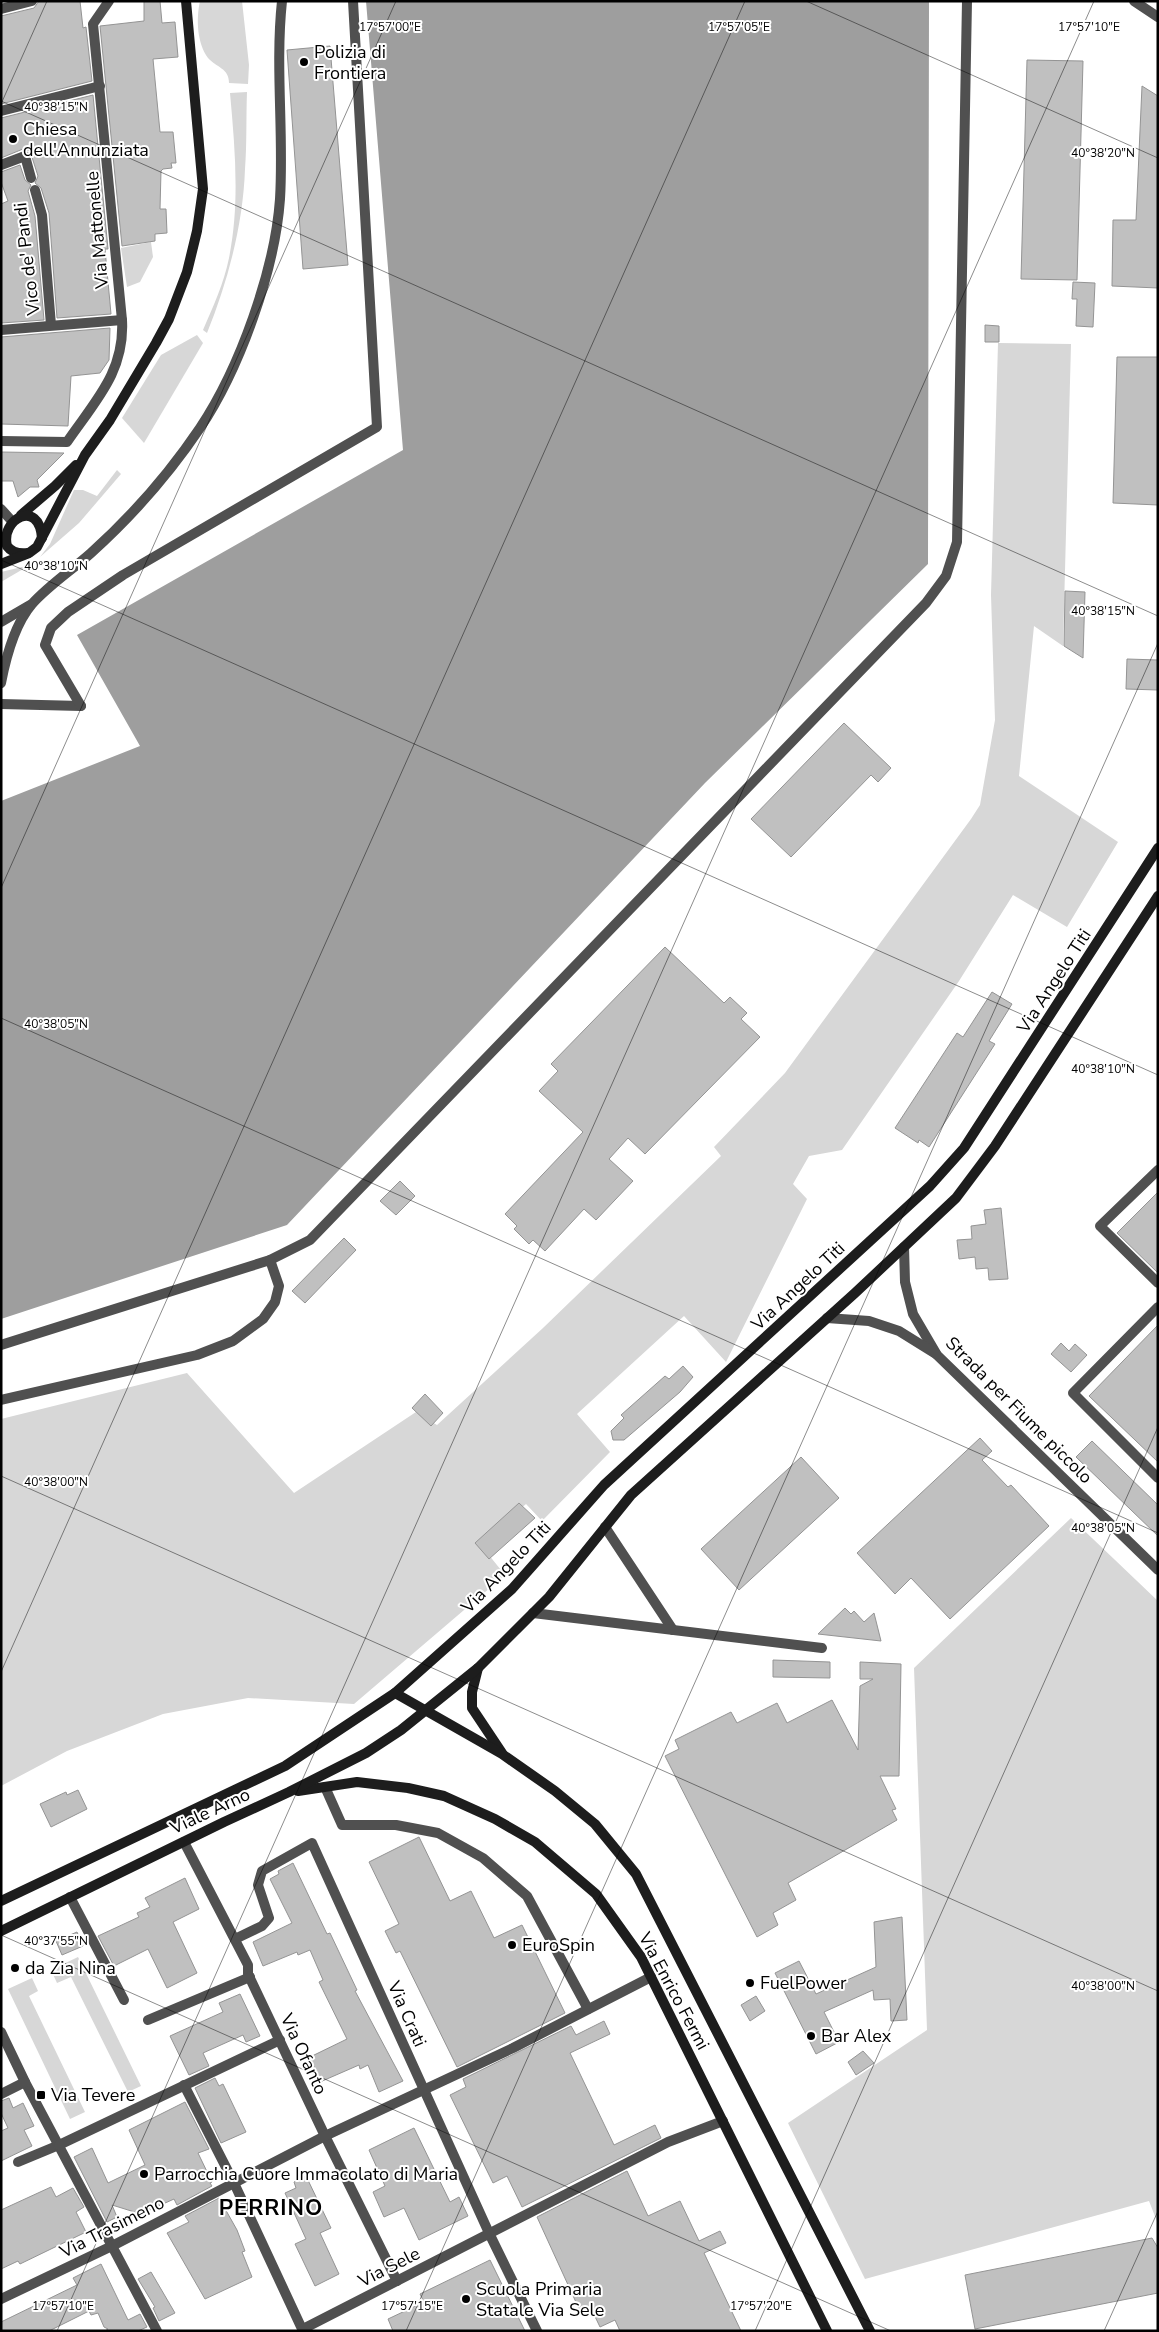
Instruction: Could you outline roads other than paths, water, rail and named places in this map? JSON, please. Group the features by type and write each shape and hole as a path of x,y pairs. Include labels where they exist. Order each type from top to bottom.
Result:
{"main road":[{"path":"1,564 29,553 38,547 85,455 135,379 169,319 187,272 194,244 203,189 186,1"},
{"path":"189,28 194,1"},
{"path":"29,553 19,554 10,550 4,542 2,532 10,520 20,515 56,486 85,455"},
{"path":"20,515 29,516 37,521 41,529 42,538"},
{"name":"Via Angelo Titi","path":"395,1694 512,1589 604,1485 930,1186 964,1148 1158,848"},
{"path":"426,1710 478,1668 549,1597 631,1495 827,1318 956,1198 995,1146 1158,896"},
{"name":"Via Enrico Fermi","path":"478,1668 472,1692 472,1708 502,1754"},
{"name":"Via Enrico Fermi","path":"395,1694 502,1754 555,1791 595,1824 636,1874 870,2331"},
{"name":"Viale Arno","path":"1,1901 285,1766 360,1719 395,1694"},
{"name":"Viale Arno","path":"1,1931 366,1753 401,1730 426,1710"},
{"name":"Via Enrico Fermi","path":"289,1792 357,1782 408,1788 444,1796 495,1819 535,1842 596,1894 641,1957 827,2331"}],"street":[{"path":"1,10 12,4 32,1"},
{"path":"1,622 31,604 91,554 142,504 200,428 232,370 270,261 280,200 278,42 282,1"},
{"path":"1,704 82,706 45,645 51,628 68,612 123,575 377,428 353,1"},
{"path":"1,1345 270,1260 310,1240 926,604 946,576 957,542 967,1"},
{"path":"1134,1 1158,17"},
{"name":"Via Mattonelle","path":"1,441 67,442 111,377 120,356 123,340 122,320 93,24 106,2"},
{"path":"1,111 100,86"},
{"name":"Vico de' Pandi","path":"1,165 25,156 31,178"},
{"name":"Vico de' Pandi","path":"35,190 42,215 51,325"},
{"path":"1,330 122,320"},
{"path":"1,509 10,520"},
{"path":"1,683 13,639 31,604"},
{"path":"1158,1170 1100,1226 1158,1283"},
{"name":"Strada per Fiume piccolo","path":"904,1247 905,1282 913,1314 937,1355 1158,1570"},
{"path":"1,1400 197,1355 234,1341 263,1319 275,1302 280,1286 270,1260"},
{"path":"1158,1307 1073,1393 1158,1478"},
{"path":"827,1318 869,1321 899,1331 937,1355"},
{"path":"605,1527 673,1630"},
{"path":"533,1613 822,1648"},
{"path":"325,1787 342,1825 396,1826 438,1833 483,1858 527,1896 588,2009"},
{"name":"Via Ofanto","path":"184,1842 248,1965 249,1975 325,2136 397,2281"},
{"name":"Via Crati","path":"235,1939 262,1926 269,1918 258,1885 262,1871 312,1843 489,2233 537,2331"},
{"path":"70,1897 124,2000"},
{"path":"148,2020 249,1975"},
{"name":"Via Trasimeno","path":"1,2300 114,2246 325,2136 424,2091 651,1977"},
{"path":"1,2032 25,2082 114,2246 157,2331"},
{"path":"18,2162 59,2145 280,2040"},
{"path":"1,2094 25,2082"},
{"path":"184,2085 234,2184 303,2330"},
{"name":"Via Sele","path":"303,2330 668,2142 723,2121"}],"place":[{"name":"Polizia di Frontiera","path":"304,62"},
{"name":"Chiesa dell'Annunziata","path":"13,139"},
{"name":"EuroSpin","path":"512,1945"},
{"name":"da Zia Nina","path":"15,1968"},
{"name":"FuelPower","path":"750,1983"},
{"name":"Bar Alex","path":"811,2036"},
{"name":"Via Tevere","path":"41,2095"},
{"name":"Parrocchia Cuore Immacolato di Maria","path":"144,2174"},
{"name":"Scuola Primaria Statale Via Sele","path":"466,2299"}],"district":[{"name":"PERRINO","path":"271,2207"}]}
